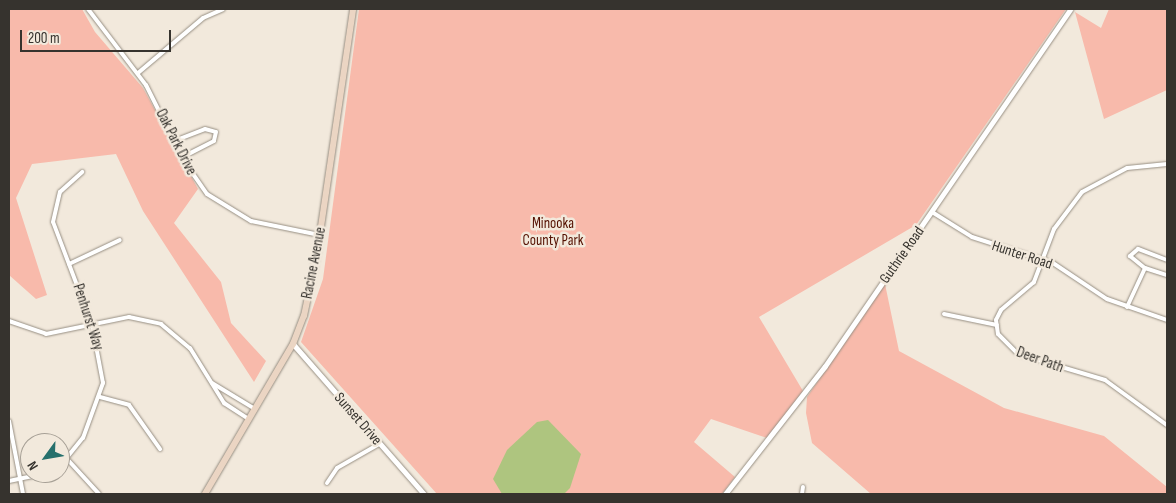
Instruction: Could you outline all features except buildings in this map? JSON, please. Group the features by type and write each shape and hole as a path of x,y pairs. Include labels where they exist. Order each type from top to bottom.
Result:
{"main road":[{"name":"Racine Avenue","path":"205,494 292,344 306,307 320,235 353,9"}],"street":[{"name":"Oak Park Drive","path":"88,9 91,16 138,74 182,157 200,186 228,210 251,220 320,235"},
{"path":"138,74 203,18 223,9"},
{"name":"Guthrie Road","path":"725,494 794,407 932,212 1070,9"},
{"path":"174,141 205,129 216,132 214,141 182,157"},
{"path":"944,314 997,324 1001,310 1034,282 1060,219 1093,183 1127,168 1167,164"},
{"name":"Penhurst Way","path":"70,456 100,396 101,359 92,325 55,228 54,207 63,188 82,172"},
{"name":"Hunter Road","path":"932,212 972,237 1043,260 1126,307 1167,320"},
{"path":"70,264 120,240"},
{"path":"1167,260 1134,250 1132,261 1145,268 1167,274"},
{"path":"1126,307 1145,268"},
{"path":"9,320 46,334 129,317 161,324 184,341 224,403 249,419"},
{"name":"Deer Path","path":"997,324 1006,346 1018,354 1105,380 1167,425"},
{"name":"Sunset Drive","path":"292,344 424,494"},
{"path":"212,382 255,409"},
{"path":"100,396 129,405 160,449"},
{"path":"9,421 20,475"},
{"path":"326,482 338,468 379,444"},
{"path":"70,462 99,494"},
{"path":"802,494 803,487"}],"green space":[{"path":"9,9 82,9 95,32 143,88 198,189 174,223 221,282 231,323 266,361 254,382 143,211 116,154 32,164 16,198 47,295 36,299 9,275"},
{"name":"Minooka County Park","path":"359,9 1066,9 916,225 759,317 803,391 767,438 711,419 694,442 735,477 722,494 437,494 301,342 323,279"},
{"path":"1109,9 1167,9 1167,90 1104,119 1075,12 1101,28"},
{"path":"885,284 899,351 1004,408 1104,436 1167,487 1167,494 871,494 812,443 806,413 807,397"}],"shaded area":[{"path":"548,420 581,454 570,488 564,494 502,494 493,479 507,450 537,422"}]}
